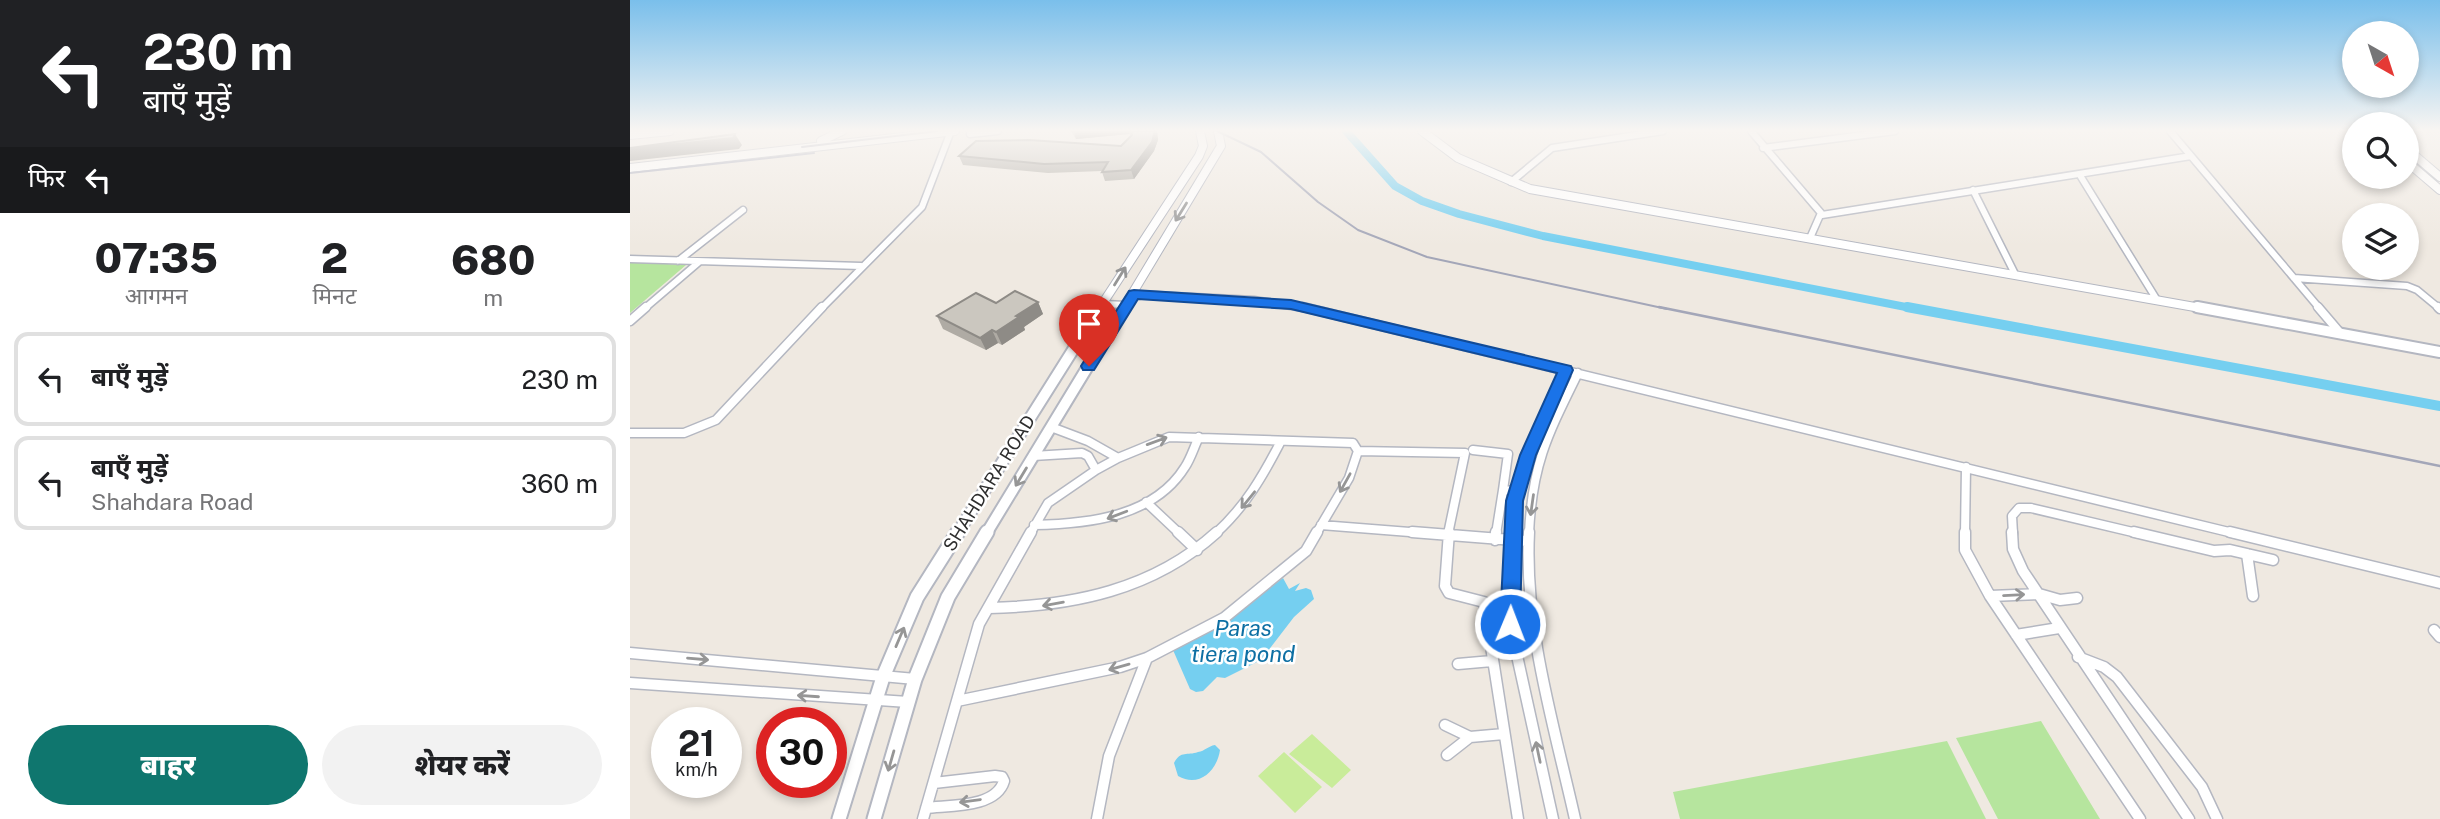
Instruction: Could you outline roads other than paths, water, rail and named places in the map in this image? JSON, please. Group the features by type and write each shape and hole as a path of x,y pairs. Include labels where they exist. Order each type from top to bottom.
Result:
{"street":[{"path":"630,433 678,435 697,432 716,420 861,266 925,203 938,169"},
{"name":"SHAHDARA ROAD","path":"839,819 883,677 917,597 1190,169"},
{"name":"SHAHDARA ROAD","path":"874,819 915,679 948,597 1208,169"},
{"path":"1485,169 1530,189 2440,352"},
{"path":"1511,182 1525,169"},
{"path":"1782,169 1822,215"},
{"path":"1822,215 2122,169"},
{"path":"2202,169 2341,334"},
{"path":"2419,172 2440,190"},
{"path":"2081,177 2157,300"},
{"path":"1973,190 2015,274"},
{"path":"678,261 744,210"},
{"path":"1810,238 1822,215"},
{"path":"630,259 861,266"},
{"path":"630,321 699,262"},
{"path":"2294,278 2407,286 2417,290 2440,309"},
{"path":"1134,294 1291,304 2440,583"},
{"path":"1102,304 1127,305"},
{"path":"1553,819 1510,624 1512,541 1518,491 1528,455 1566,370"},
{"path":"1576,819 1532,615 1527,541 1538,459 1578,373"},
{"path":"1051,427 1088,441 1118,458"},
{"path":"1034,525 1098,521 1123,514 1146,502 1180,473 1199,437"},
{"path":"934,783 995,776 1002,777 1004,781 1001,792 989,799 925,813 979,624 1034,525 1052,499 1096,470 1159,439 1199,437 1353,443 1359,451"},
{"path":"989,608 1042,606 1098,597 1167,570 1226,526 1267,475 1281,441"},
{"path":"1473,450 1508,454 1495,540"},
{"path":"957,701 1065,681 1147,658 1224,618 1264,589 1306,551 1349,478 1359,451"},
{"path":"1359,451 1465,453 1448,535 1446,590 1483,601 1518,819"},
{"path":"1033,456 1082,453 1088,456 1096,470"},
{"path":"1966,467 1965,550 1990,596 2140,819"},
{"path":"1503,490 1518,491"},
{"path":"1146,502 1197,550"},
{"path":"2189,819 2022,571 2013,549 2012,516 2019,508 2031,508 2221,552 2230,550 2273,560"},
{"path":"1321,526 1527,541"},
{"path":"2228,532 2230,550"},
{"path":"2240,535 2253,596"},
{"path":"1990,596 2039,594 2060,600 2077,598"},
{"path":"2016,635 2059,628"},
{"path":"630,653 915,679"},
{"path":"2078,657 2104,667 2117,677 2202,787 2217,819"},
{"path":"1097,819 1110,756 1147,658"},
{"path":"1458,664 1492,661"},
{"path":"630,683 908,702"},
{"path":"1445,725 1470,737 1504,734"},
{"path":"1447,755 1470,737"}],"water":[{"name":"Paras tiera pond","path":"1283,578 1289,589 1300,583 1295,591 1306,588 1311,590 1314,599 1294,617 1261,660 1225,678 1217,677 1203,691 1190,689 1173,650 1222,624"},
{"path":"1215,745 1220,750 1211,771 1200,779 1178,776 1174,763 1179,756"}],"waterway":[{"path":"1380,169 1395,186 1422,201 1459,214 1543,236 1916,309"},
{"path":"1907,307 2440,406"}],"railway":[{"path":"630,173 665,169"},
{"path":"1281,169 1318,202 1358,230 1427,257 1667,309"},
{"path":"1659,307 2440,466"}]}
